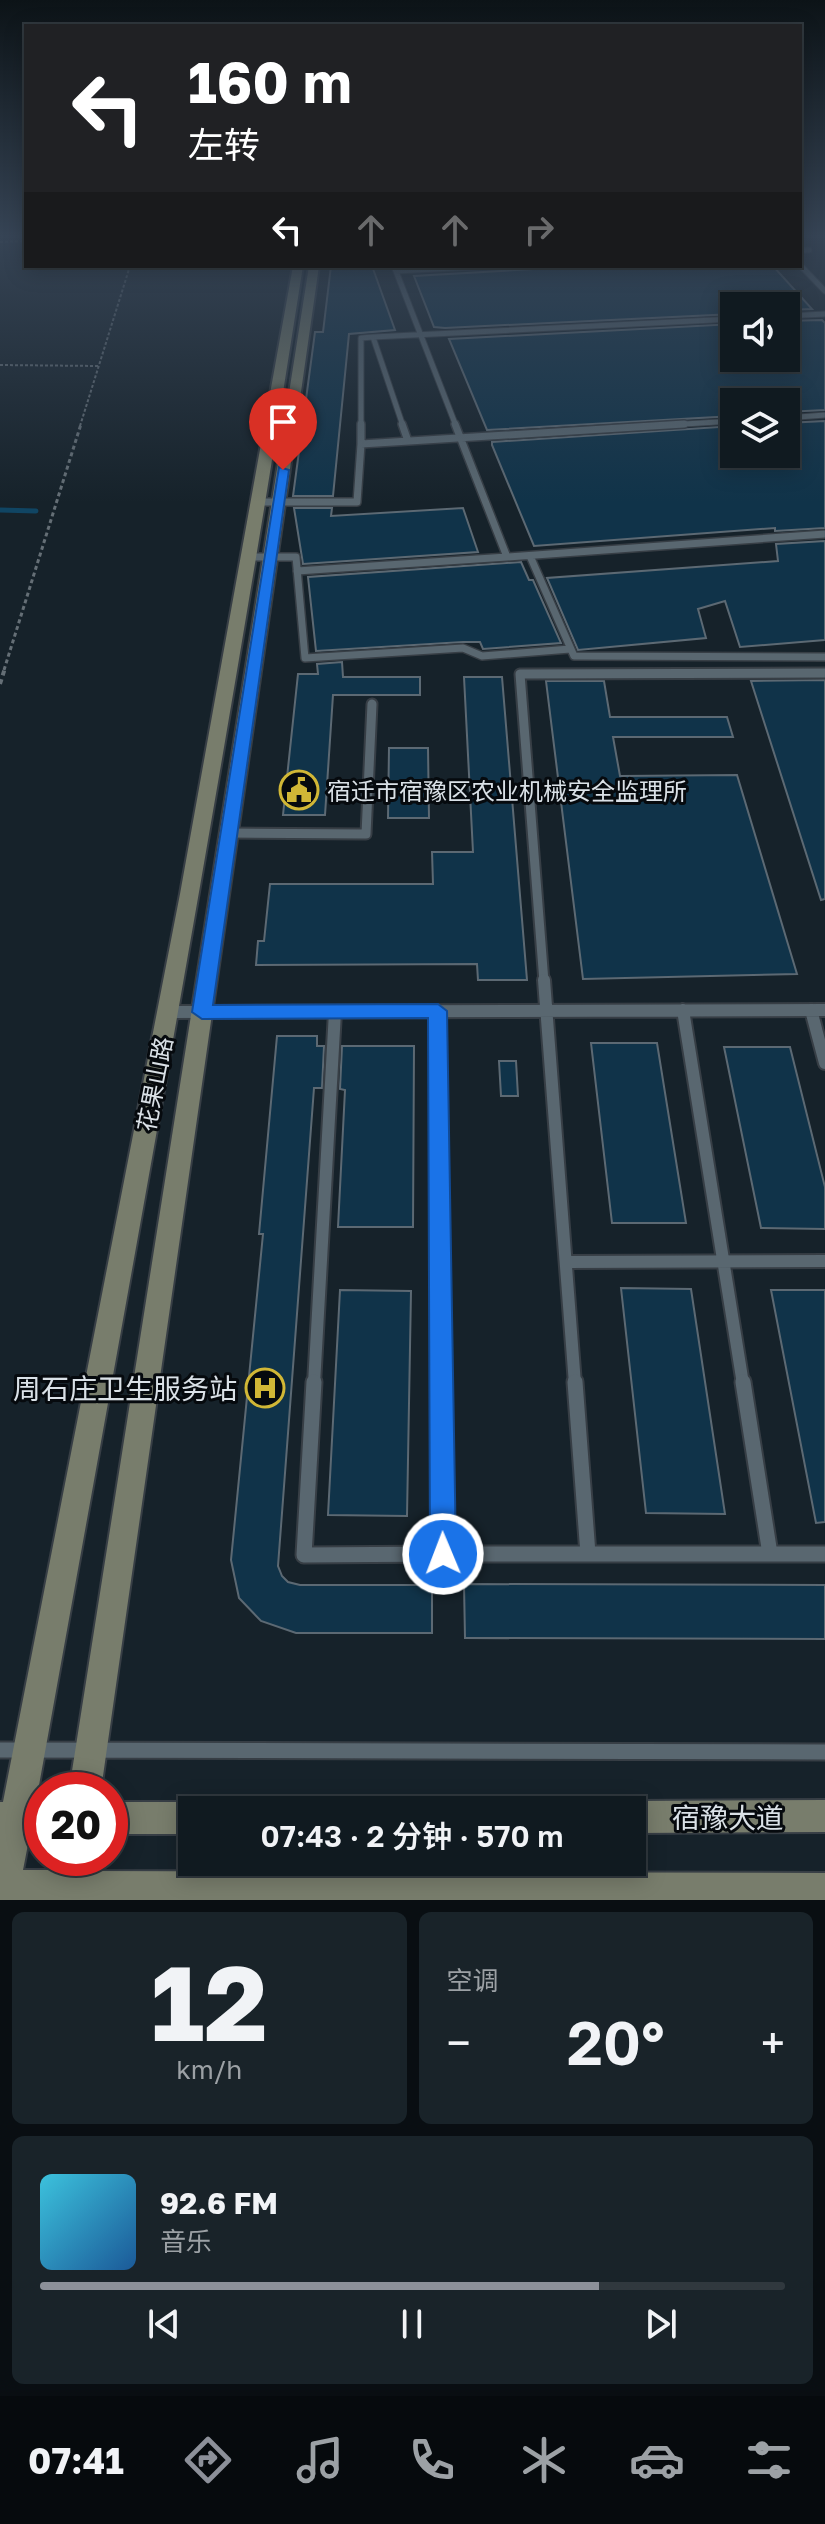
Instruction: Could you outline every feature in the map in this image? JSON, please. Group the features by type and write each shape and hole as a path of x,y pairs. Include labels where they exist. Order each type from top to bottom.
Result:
{"street":[{"name":"花果山路","path":"269,502 291,325"},
{"name":"花果山路","path":"1,1892 19,1818 29,1750 168,1012 260,557 303,325"},
{"name":"花果山路","path":"88,1772 229,833 260,557"},
{"name":"宿豫大道","path":"646,1817 825,1816"},
{"path":"128,1818 178,1818"},
{"path":"1,1892 71,1882 825,1890"}],"lane":[{"path":"417,325 507,557"},
{"path":"269,502 357,502 361,444 361,338 623,325"},
{"path":"373,337 408,441"},
{"path":"800,417 825,415"},
{"path":"361,444 720,422"},
{"path":"297,571 825,534"},
{"path":"530,556 574,656 825,657"},
{"path":"260,557 296,557 305,658 463,648 482,656 570,649"},
{"path":"588,1554 520,674 825,673"},
{"path":"229,833 366,834 372,704"},
{"path":"683,1010 770,1554"},
{"path":"811,1010 825,1063"},
{"path":"168,1012 825,1010"},
{"path":"438,1011 443,1554"},
{"path":"335,1012 304,1555 825,1554"},
{"path":"567,1262 825,1261"},
{"path":"0,1750 825,1752"}],"path":[{"path":"0,684 111,325"},
{"path":"0,365 98,366"}],"building":[{"path":"324,325 393,325 395,330 349,334 333,496 293,496 315,332 323,332"},
{"path":"433,325 514,325 445,328"},
{"path":"720,325 720,372 800,372 800,325 825,325 825,410 800,411 800,388 720,388 720,417 487,430 449,339"},
{"path":"825,421 825,528 775,531 775,528 534,546 492,445 492,442 720,427 720,468 800,468 800,422"},
{"path":"294,508 332,508 331,516 463,508 478,552 303,564"},
{"path":"825,541 825,640 740,647 725,601 698,609 706,638 578,650 547,578 778,561 776,544"},
{"path":"521,562 529,580 533,580 561,643 483,649 480,642 463,642 316,651 308,577"},
{"path":"342,662 343,677 420,677 420,695 333,695 325,815 283,815 298,674 318,674 317,664"},
{"path":"464,677 502,677 527,980 478,980 477,964 256,965 258,941 264,941 270,884 433,884 432,852 473,852"},
{"path":"825,680 825,899 821,900 751,681"},
{"path":"546,681 604,681 610,717 727,717 733,737 613,737 620,776 737,775 797,974 583,979"},
{"path":"389,748 428,748 429,818 388,818"},
{"path":"277,1036 317,1036 317,1046 324,1046 322,1088 314,1088 278,1566 288,1582 300,1585 432,1585 432,1633 296,1633 261,1621 239,1598 231,1560 263,1234 259,1234"},
{"path":"591,1043 657,1043 686,1223 612,1223"},
{"path":"342,1046 414,1046 413,1227 338,1227 345,1090 340,1089"},
{"path":"724,1047 790,1047 825,1187 825,1229 761,1228"},
{"path":"499,1061 516,1061 518,1096 501,1096"},
{"path":"621,1288 691,1289 725,1514 646,1513"},
{"path":"340,1290 411,1291 407,1516 328,1515"},
{"path":"771,1290 825,1290 825,1522 816,1523"},
{"path":"464,1584 825,1585 825,1639 465,1638"}],"waterway":[{"path":"0,510 36,511"}],"place":[{"name":"宿迁市宿豫区农业机械安全监理所","path":"299,790"},
{"name":"周石庄卫生服务站","path":"265,1388"}],"route":[{"path":"283,470 202,1012 438,1011 443,1554"}]}
